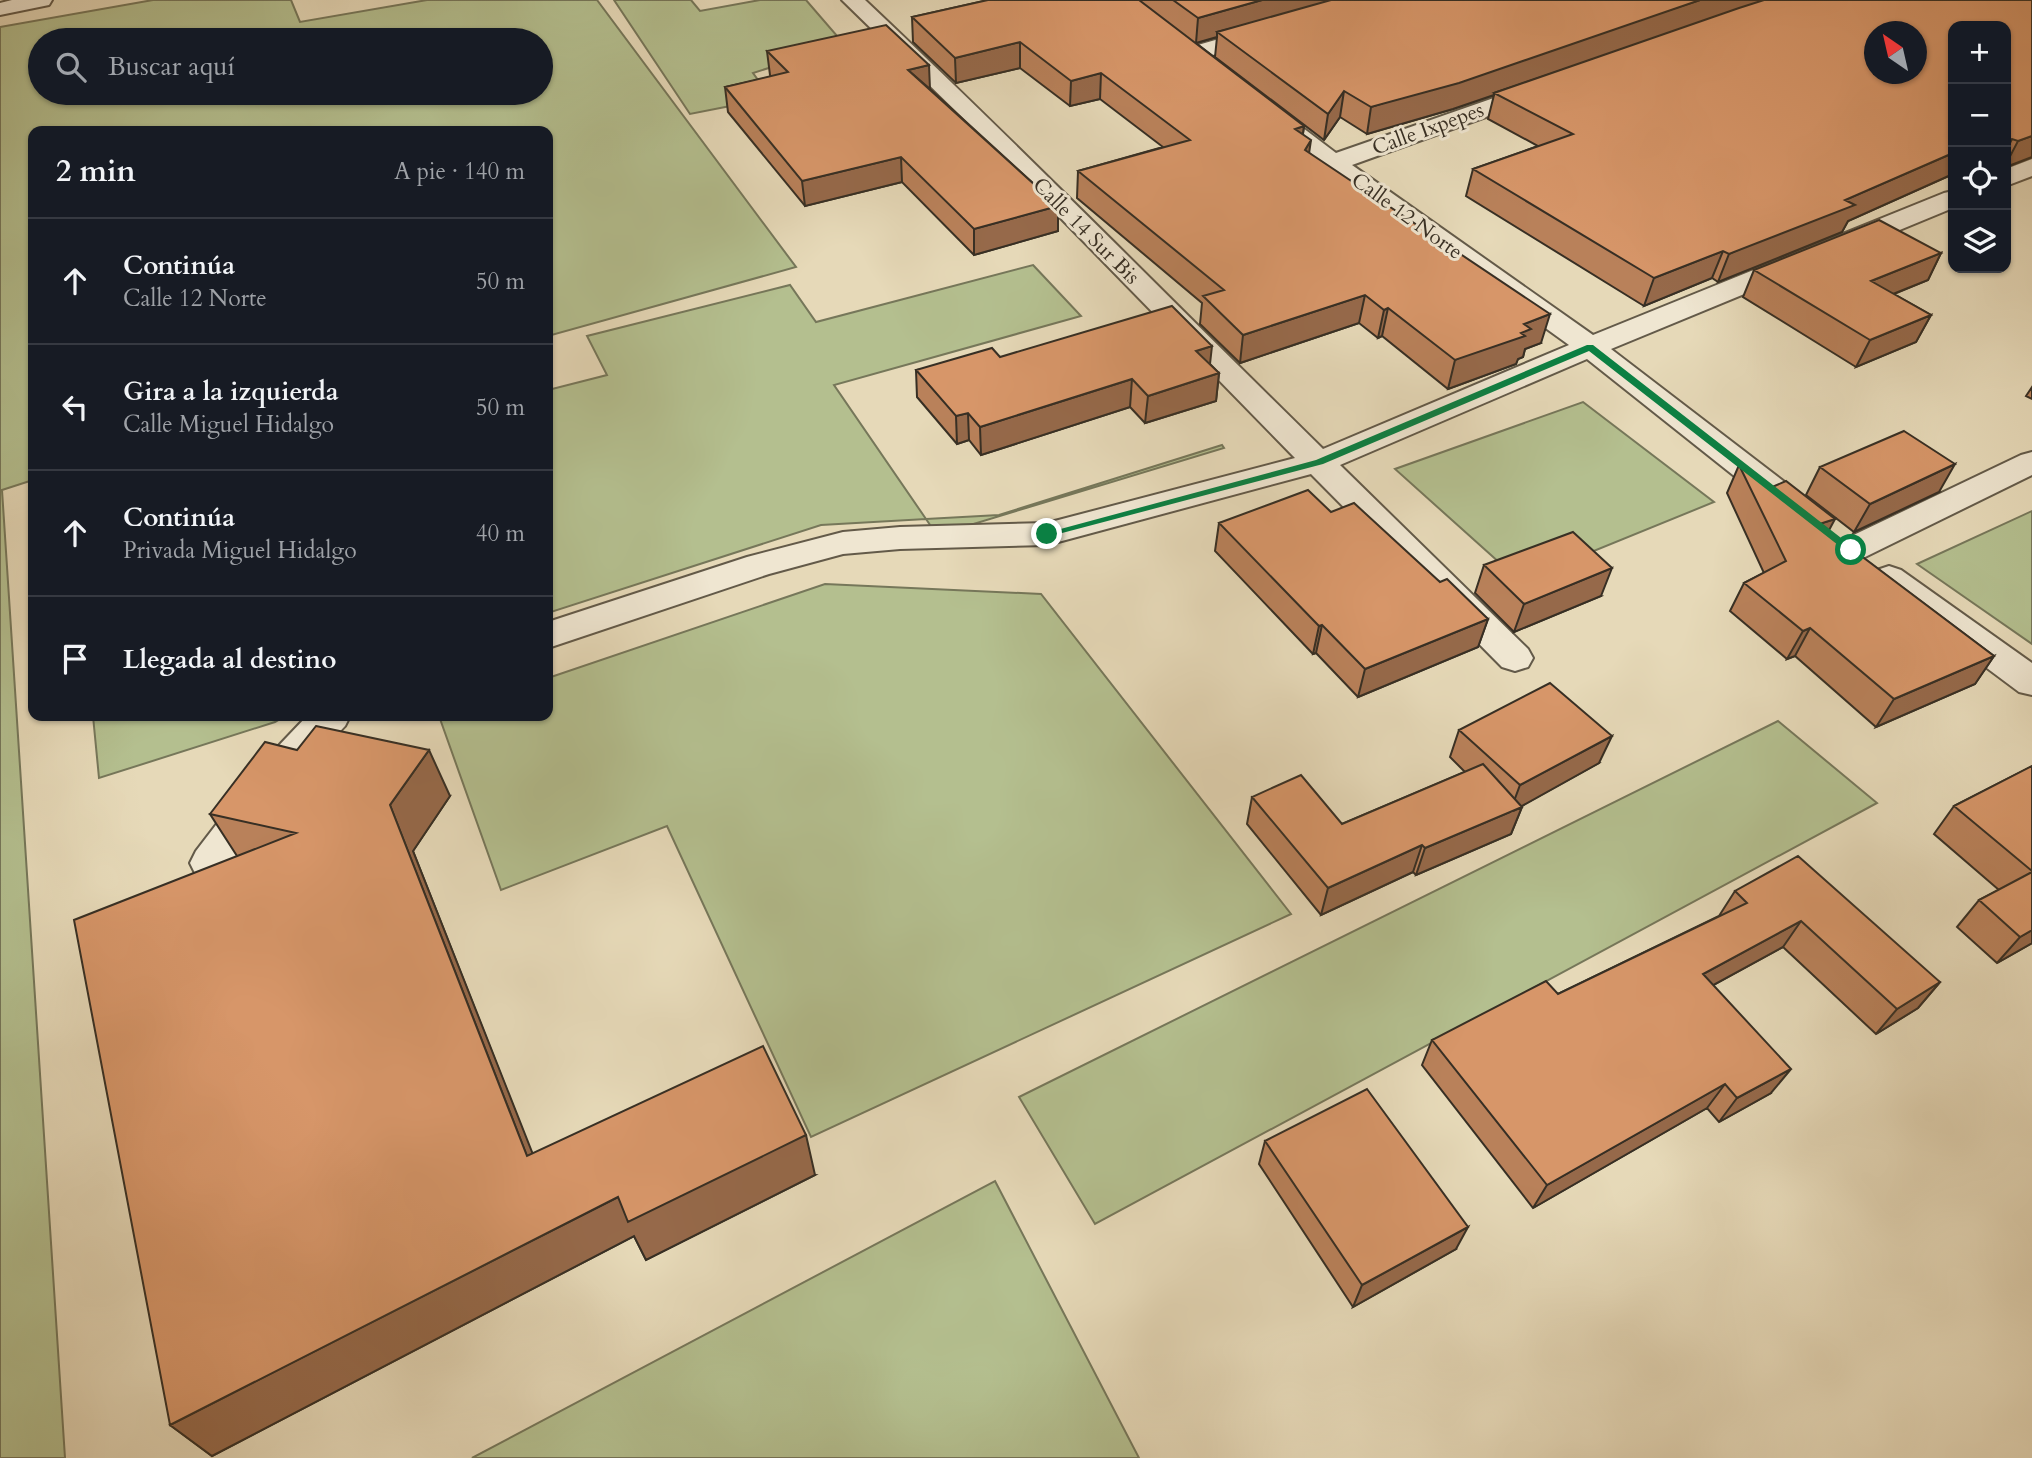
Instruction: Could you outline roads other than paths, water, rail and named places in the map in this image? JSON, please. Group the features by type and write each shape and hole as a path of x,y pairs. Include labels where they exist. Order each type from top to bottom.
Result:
{"street":[{"path":"0,9 41,0"},
{"name":"Calle 14 Sur Bis","path":"853,0 970,113 1118,264 1515,658"},
{"path":"1193,55 1285,27"},
{"name":"Calle Ixpepes","path":"1333,163 1566,80"},
{"name":"Calle 12 Norte","path":"1247,96 1333,163 1590,347 1851,550 2032,682"},
{"path":"2011,176 2032,167"},
{"path":"553,633 759,565 843,543 900,538 1047,534 1320,462 1590,347 1948,201"},
{"path":"1851,550 2032,462"},
{"path":"211,863 272,781 325,721"}]}
